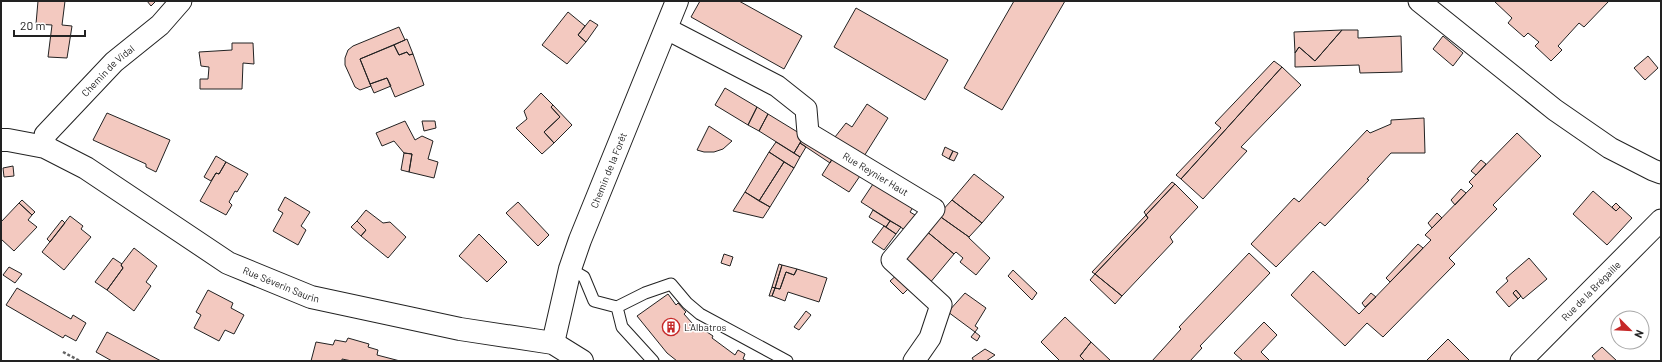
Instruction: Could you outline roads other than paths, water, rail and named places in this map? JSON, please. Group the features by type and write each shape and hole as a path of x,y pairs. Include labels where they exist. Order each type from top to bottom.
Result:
{"street":[{"name":"Chemin de Vidal","path":"45,146 45,135 114,62 160,25 181,1"},
{"name":"Chemin de la Forêt","path":"553,343 570,269 580,240 677,1"},
{"path":"1419,1 1555,110 1610,148 1661,173"},
{"name":"Rue Reynier Haut","path":"666,29 777,86 806,109 808,133 934,209 892,260 941,305 930,338 914,361"},
{"name":"Rue Séverin Saurin","path":"4,140 45,146 86,168 228,263 312,297 460,329 553,343 582,361"},
{"name":"Rue de la Brégaille","path":"1521,361 1661,220"}],"lane":[{"path":"570,269 584,277 594,301 617,307 671,284 687,303 700,314 787,361"},
{"path":"617,307 622,327 653,361"}],"place":[{"name":"L'Albatros","path":"671,327"}]}
